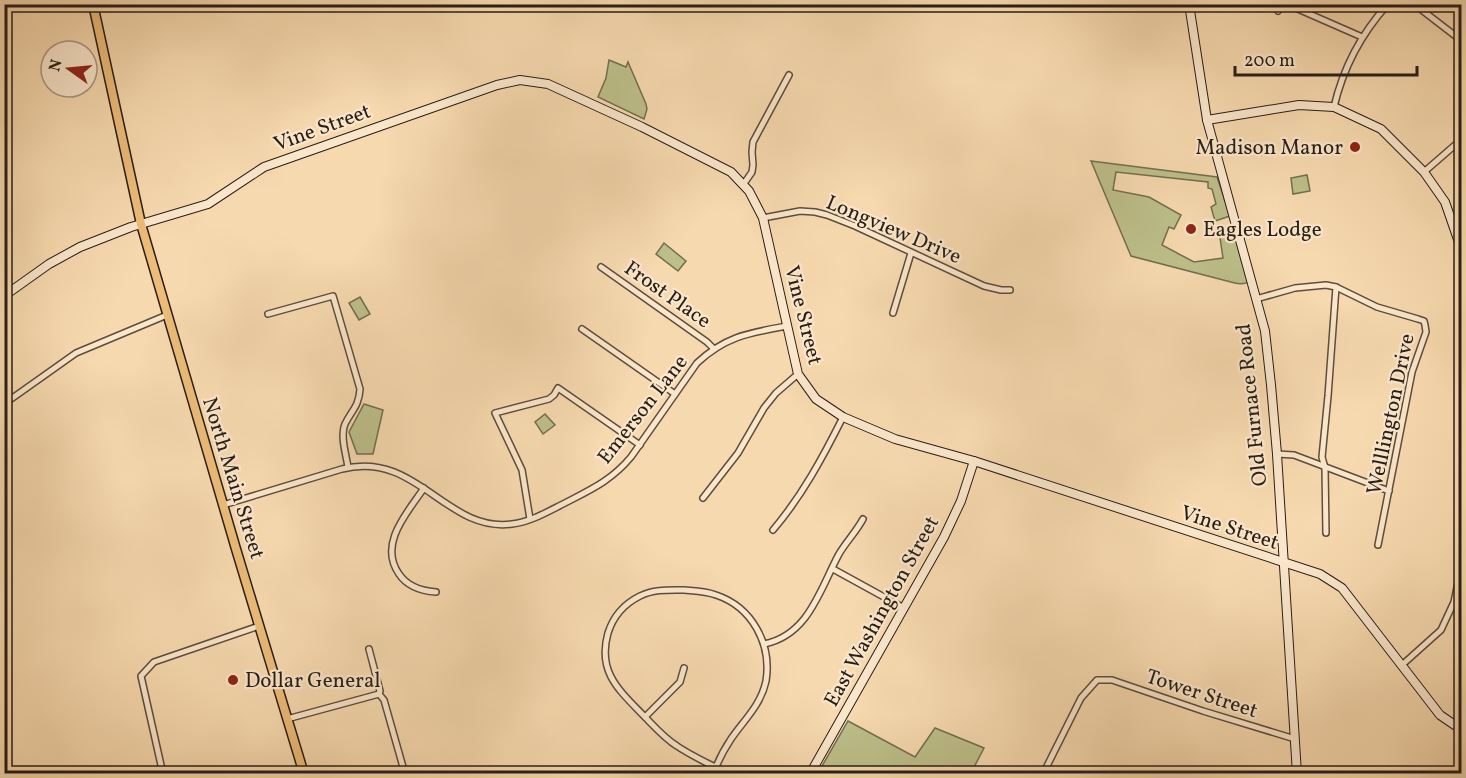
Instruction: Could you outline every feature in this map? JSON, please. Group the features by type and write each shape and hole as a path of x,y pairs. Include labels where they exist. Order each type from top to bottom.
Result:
{"main road":[{"name":"Old Furnace Road","path":"1189,4 1207,120 1264,331 1277,454 1297,774"},
{"name":"North Main Street","path":"94,8 141,224 304,774"},
{"name":"Vine Street","path":"4,296 66,254 100,238 208,204 264,167 497,84 520,80 548,84 731,172 749,191 763,218 798,374 816,399 843,417 894,439 974,462 1320,574 1342,588 1440,715 1461,730"},
{"path":"1207,120 1299,105 1335,107 1381,129 1424,172 1445,202 1461,250"},
{"name":"East Washington Street","path":"810,774 949,528 974,462"}],"street":[{"path":"94,8 104,4"},
{"path":"1278,11 1283,4"},
{"path":"1294,4 1298,9 1362,37"},
{"path":"1335,107 1350,59 1362,37 1388,4"},
{"path":"1416,5 1461,40"},
{"path":"743,185 752,172 753,142 789,75"},
{"path":"1424,172 1461,139"},
{"name":"Longview Drive","path":"763,218 796,211 823,213 984,286 1010,290"},
{"path":"893,312 911,253"},
{"name":"Frost Place","path":"602,267 714,349"},
{"name":"Welllington Drive","path":"1256,299 1295,288 1326,285 1336,287 1377,307 1424,321 1426,332 1412,372 1378,545"},
{"path":"1326,533 1325,468 1322,457 1329,396 1336,287"},
{"path":"268,314 333,296 360,389 360,399 344,425 343,435 348,467"},
{"path":"4,404 76,353 167,315"},
{"name":"Emerson Lane","path":"223,505 348,467 364,465 385,468 406,476 460,512 487,524 512,524 530,519 558,507 611,478 621,469 697,363 714,349 735,337 787,326"},
{"path":"582,329 675,394"},
{"path":"703,498 738,453 764,408 776,393 798,374"},
{"path":"530,519 522,470 495,413 549,399 558,388 640,445"},
{"path":"773,530 811,478 843,417"},
{"path":"1277,454 1294,455 1389,491"},
{"path":"424,488 397,529 391,551 394,565 403,579 415,587 436,592"},
{"path":"764,644 783,637 802,623 813,607 840,553 863,519"},
{"path":"1402,665 1441,630 1454,602 1461,563"},
{"path":"833,569 904,608"},
{"path":"716,767 730,740 754,709 765,686 766,657 764,644 757,629 744,612 731,602 716,595 700,591 663,590 636,598 612,622 606,642 609,674 618,689 660,733 675,745 729,774"},
{"path":"163,774 141,676 154,662 259,626"},
{"path":"369,650 379,694 384,700 405,774"},
{"path":"645,717 680,682 684,668"},
{"name":"Tower Street","path":"1043,774 1081,698 1097,680 1112,680 1295,739"},
{"path":"287,719 379,694"}],"green space":[{"path":"609,60 626,67 628,62 646,104 644,119 598,97 606,78"},
{"path":"1091,161 1217,177 1230,216 1215,221 1211,207 1216,204 1212,189 1208,188 1208,182 1116,172 1113,190 1149,197 1181,215 1174,229 1169,227 1162,245 1194,262 1223,258 1219,231 1233,228 1250,281 1236,283 1131,256"},
{"path":"1307,175 1310,191 1293,194 1291,178"},
{"path":"664,243 686,261 678,271 656,254"},
{"path":"360,297 370,314 359,320 349,303"},
{"path":"364,404 383,410 373,454 357,454 349,432"},
{"path":"545,414 555,425 543,434 535,422"},
{"path":"848,721 915,757 935,728 984,748 971,773 818,773"}],"place":[{"name":"Madison Manor","path":"1355,147"},
{"name":"Eagles Lodge","path":"1191,229"},
{"name":"Dollar General","path":"233,680"}]}
